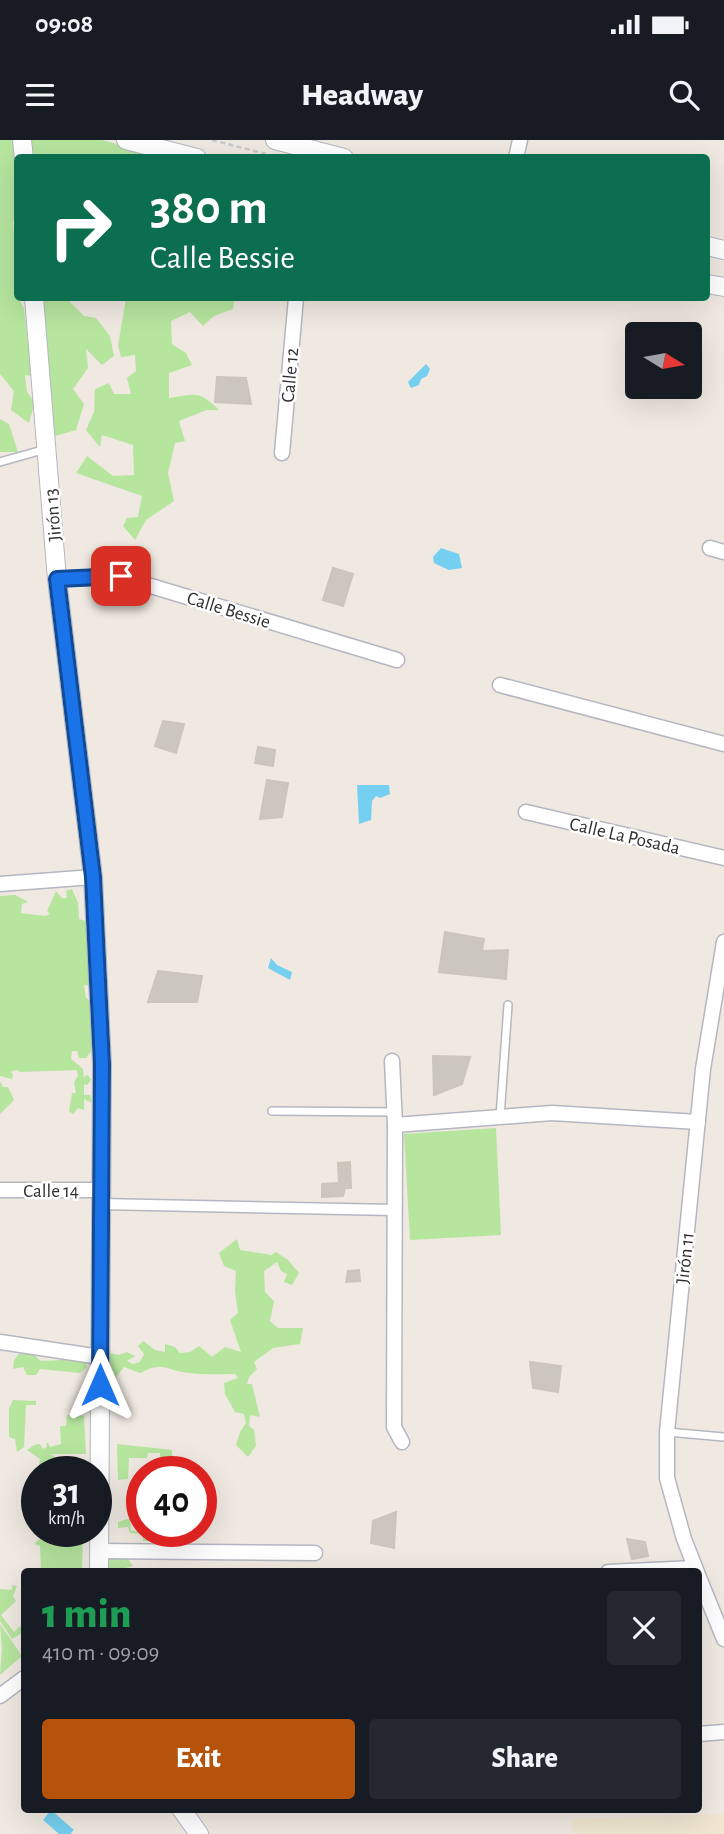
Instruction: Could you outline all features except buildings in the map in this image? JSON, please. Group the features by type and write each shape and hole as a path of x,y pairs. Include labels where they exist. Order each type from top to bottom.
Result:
{"street":[{"path":"126,140 181,154"},
{"path":"270,147 317,154"},
{"name":"Jirón 13","path":"34,301 57,579 93,877 102,1064 99,1568"},
{"name":"Calle 12","path":"282,453 296,301"},
{"name":"Calle Bessie","path":"57,579 121,576 397,660"},
{"path":"499,685 724,744"},
{"name":"Calle La Posada","path":"526,812 724,858"},
{"path":"0,884 93,877"},
{"name":"Jirón 11","path":"695,1568 684,1539 667,1478 667,1432 703,1069 720,983 724,942"},
{"path":"392,1061 395,1118 394,1427 402,1442"},
{"path":"395,1118 552,1113 698,1122"},
{"name":"Calle 14","path":"0,1190 101,1197"},
{"path":"101,1197 394,1210"},
{"path":"0,1342 100,1357"},
{"path":"99,1551 315,1553"},
{"name":"Jirón 11","path":"702,1584 724,1639"},
{"path":"5,1692 21,1680"},
{"path":"702,1734 724,1732"},
{"path":"184,1813 200,1834"}],"lane":[{"path":"0,462 46,450"},
{"path":"500,1116 508,1005"},
{"path":"272,1111 395,1118"},
{"path":"667,1432 724,1437"}],"path":[{"path":"212,140 270,147"}],"shaded area":[{"path":"724,1814 724,1834 573,1834 571,1819"}],"green space":[{"path":"0,140 13,140 14,301 20,301 24,308 32,376 25,375 27,392 35,402 29,423 11,410 14,391 0,374"},
{"path":"30,140 102,140 155,154 31,154"},
{"path":"41,301 69,301 84,316 96,318 110,336 114,356 102,365 86,349 88,368 73,389 84,404 76,430 55,436"},
{"path":"125,301 234,301 233,309 214,316 203,326 190,312 171,321 172,344 186,353 192,365 169,373 169,398 201,396 219,410 207,410 179,421 185,441 175,443 168,473 174,501 146,520 135,540 123,526 127,518 138,517 142,496 76,473 87,456 113,476 134,475 133,445 102,435 100,447 86,430 94,412 95,389 109,383 114,394 131,394 127,378 136,371 135,355 121,357 118,345"},
{"path":"0,419 9,424 18,452 0,452"},
{"path":"72,889 78,903 79,919 85,921 91,943 94,982 89,986 84,985 86,998 93,1003 97,1030 92,1035 91,1052 86,1058 79,1058 77,1051 72,1051 71,1059 83,1069 84,1078 86,1075 91,1080 87,1085 84,1084 84,1095 90,1095 92,1103 84,1099 84,1110 78,1108 73,1114 69,1111 72,1093 76,1093 74,1082 78,1076 77,1070 16,1070 10,1072 13,1074 12,1079 0,1076 0,896 15,895 28,902 22,904 21,913 45,916 50,914 47,911 56,891 62,898 67,898 66,891"},
{"path":"0,1081 3,1087 8,1087 14,1100 0,1114"},
{"path":"496,1128 501,1235 410,1240 404,1134"},
{"path":"237,1239 240,1250 272,1255 276,1252 288,1260 299,1273 292,1285 284,1282 287,1274 281,1271 277,1262 264,1271 265,1292 274,1301 270,1321 278,1328 303,1328 300,1344 273,1348 254,1362 257,1369 249,1377 247,1384 252,1384 260,1417 250,1415 249,1426 254,1430 256,1446 248,1457 236,1445 246,1423 244,1414 235,1412 225,1394 224,1383 238,1378 235,1374 195,1374 165,1367 155,1367 140,1373 124,1367 108,1388 110,1353 119,1355 127,1352 135,1356 127,1361 133,1364 140,1362 144,1354 138,1346 143,1341 155,1350 165,1352 165,1344 175,1347 180,1353 190,1352 199,1346 212,1357 225,1347 241,1352 230,1320 238,1313 236,1271 224,1266 219,1253"},
{"path":"19,1354 33,1354 41,1361 84,1359 87,1367 80,1373 40,1369 36,1375 27,1375 23,1367 13,1369 14,1360"},
{"path":"13,1400 36,1401 36,1405 26,1405 24,1447 17,1452 15,1439 9,1437 9,1409"},
{"path":"67,1415 84,1416 86,1454 36,1456 27,1450 34,1445 40,1444 43,1449 48,1443 50,1447 61,1444 60,1426 66,1426"},
{"path":"117,1444 172,1450 172,1456 148,1453 147,1456 126,1456 126,1479 118,1480"},
{"path":"126,1519 126,1527 118,1528 118,1522"},
{"path":"40,1547 83,1547 82,1568 41,1568"},
{"path":"125,1555 133,1566 108,1568 106,1563 110,1556"},
{"path":"12,1585 17,1586 13,1596 16,1601 1,1615 14,1632 21,1628 21,1634 12,1639 0,1621 0,1589 12,1590"},
{"path":"0,1624 21,1657 0,1675"}],"water":[{"path":"426,364 430,369 427,376 421,379 419,385 411,388 408,382"},
{"path":"441,548 459,554 462,568 449,570 434,563 433,557"},
{"path":"357,785 389,785 390,794 380,798 376,796 372,801 371,820 359,824"},
{"path":"271,958 277,965 292,972 290,980 268,968"},
{"path":"49,1813 54,1813 74,1830 70,1834 59,1834 43,1820"}],"route":[{"path":"100,1385 102,1064 93,877 57,579 121,576"}]}
